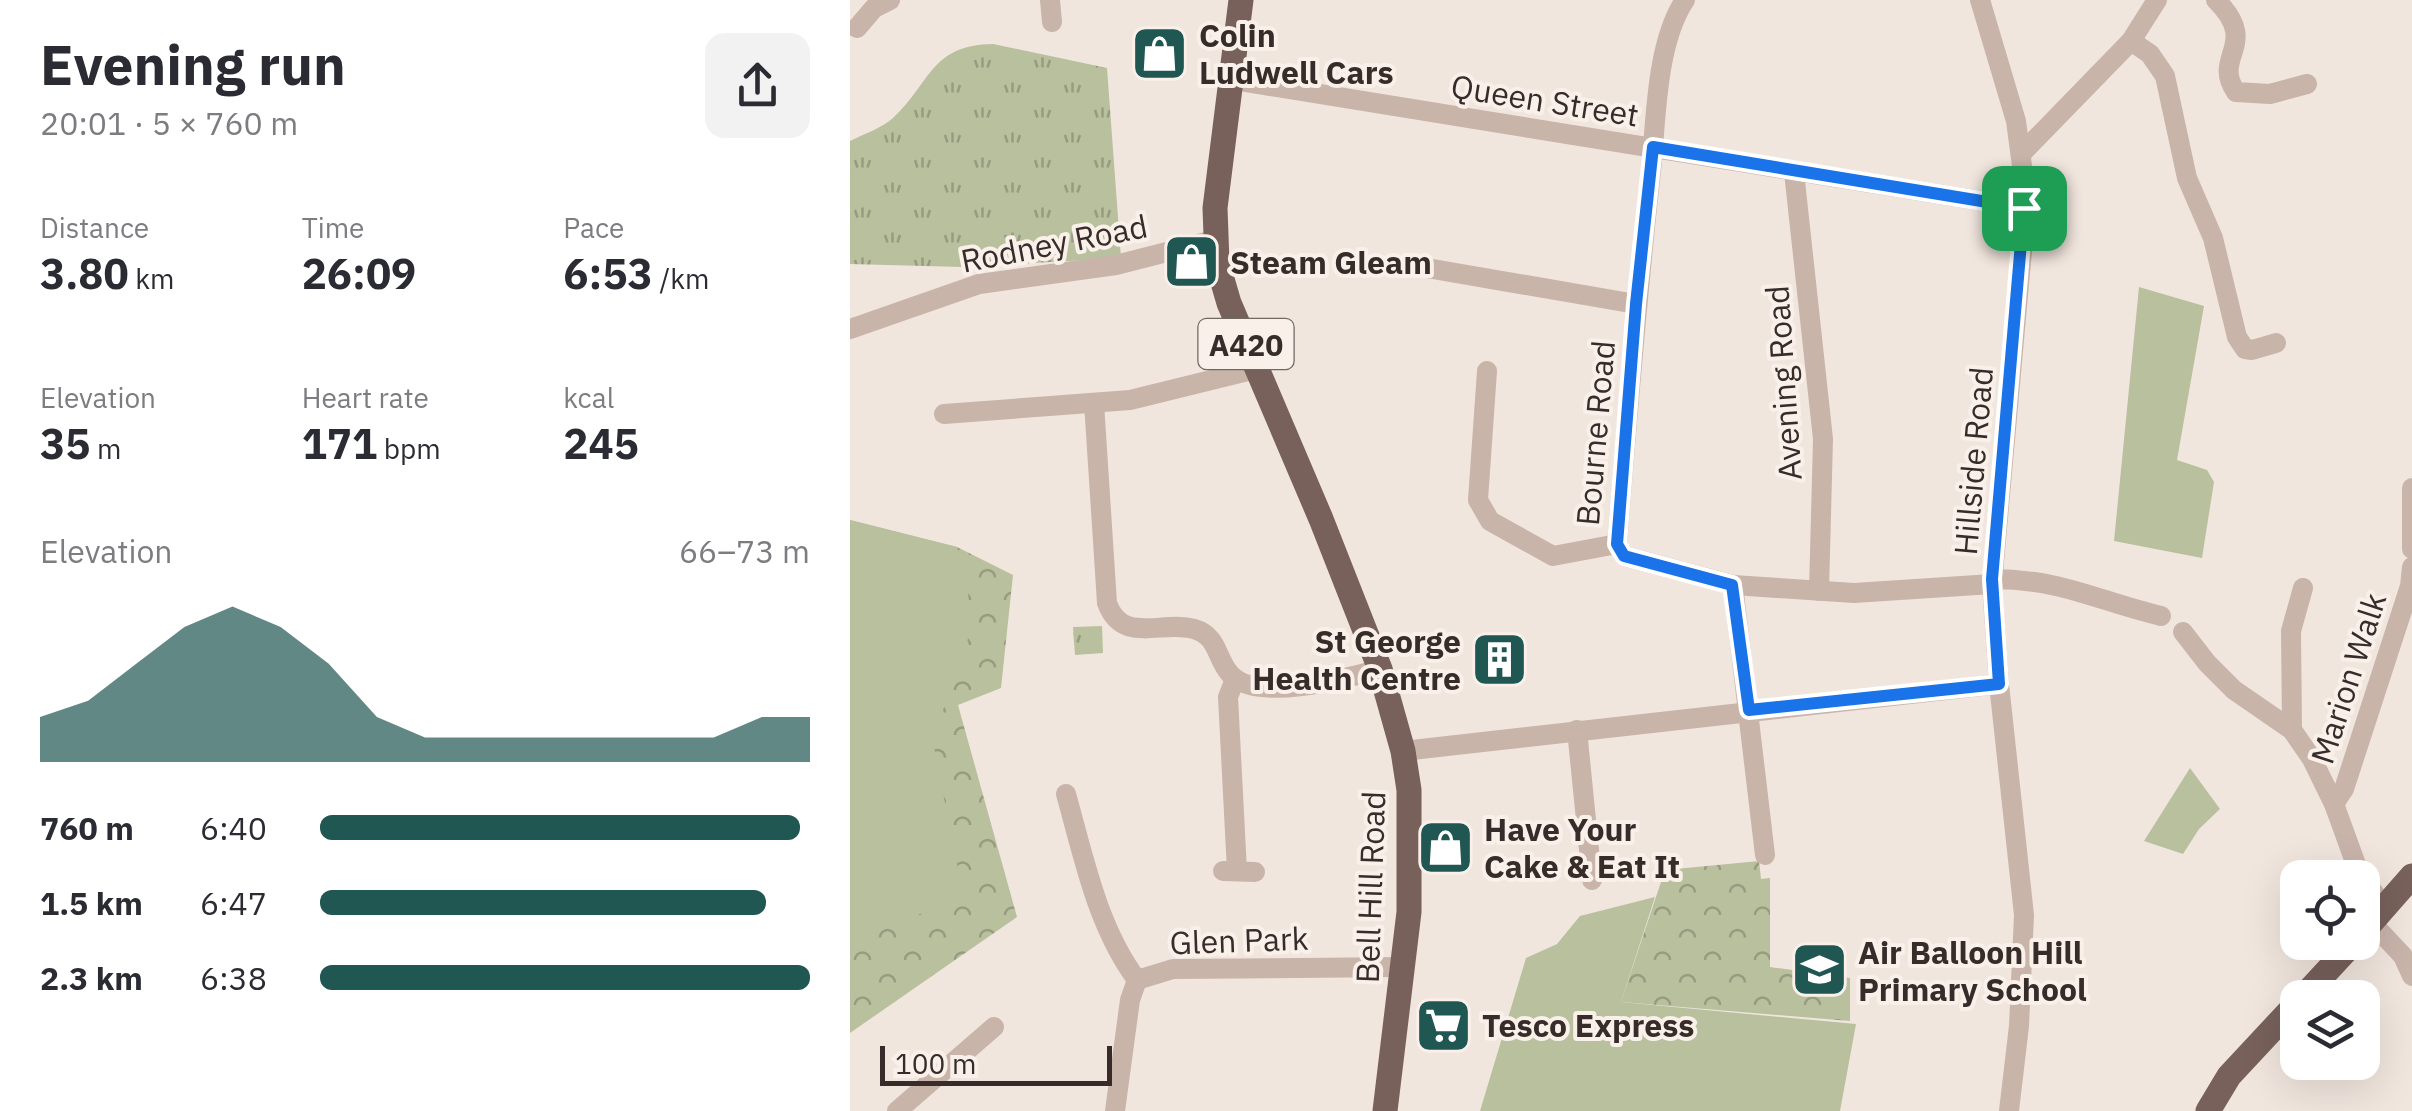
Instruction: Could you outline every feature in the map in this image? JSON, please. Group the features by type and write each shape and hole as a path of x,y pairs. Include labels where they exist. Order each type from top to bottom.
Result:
{"main road":[{"name":"A420","path":"1241,0 1214,240 1229,303 1380,669"},
{"name":"Bell Hill Road","path":"1380,669 1403,750 1410,857 1404,968 1385,1111"},
{"path":"2380,913 2412,876"},
{"path":"2319,980 2337,960"},
{"path":"2208,1111 2229,1076 2280,1021"}],"street":[{"path":"857,28 874,8 890,0"},
{"path":"1050,0 1052,22"},
{"name":"Bourne Road","path":"1617,544 1653,147 1667,40 1676,12 1685,0"},
{"name":"Hillside Road","path":"1980,0 2008,90 2022,153 2024,208 1992,582 2024,915 2019,1026 2008,1111"},
{"path":"2216,0 2232,16 2236,27 2228,71 2236,92 2270,94 2306,84"},
{"path":"2022,153 2131,42 2153,1"},
{"path":"2131,42 2150,54 2165,76 2187,178 2213,238 2237,338 2252,350 2276,343"},
{"name":"Queen Street","path":"1233,80 2024,208"},
{"name":"Avening Road","path":"1794,172 1823,439 1819,590"},
{"name":"Rodney Road","path":"850,329 979,284 1116,266 1214,240"},
{"path":"1427,268 1636,304"},
{"path":"944,414 1130,400 1256,369"},
{"path":"1487,371 1478,500 1490,522 1553,556 1617,544 1624,556 1732,585 1854,593 2030,579 2162,616"},
{"path":"1094,403 1107,604 1116,621 1135,629 1180,627 1204,633 1235,680 1253,686 1332,683 1380,669"},
{"path":"2412,488 2412,549"},
{"name":"Marion Walk","path":"2334,804 2344,788 2410,586 2412,568"},
{"path":"1732,585 1765,854"},
{"path":"2292,730 2292,630 2303,588"},
{"path":"2183,632 2207,664 2234,690 2292,730 2312,759 2334,804 2354,860"},
{"path":"1235,680 1228,697 1238,872"},
{"path":"1403,750 1999,684"},
{"path":"1577,730 1592,880"},
{"path":"1066,794 1093,894 1120,956 1137,980 1130,1000 1115,1111"},
{"path":"2380,929 2403,956 2412,976"},
{"name":"Glen Park","path":"1137,980 1173,969 1404,968"},
{"path":"897,1111 994,1026"}],"green space":[{"path":"993,44 1107,68 1121,258 962,267 850,264 850,141 893,118 944,59 972,46"},
{"path":"2139,287 2204,306 2177,460 2207,470 2214,482 2202,558 2114,541"},
{"path":"850,520 957,547 1013,575 1001,688 958,705 1017,917 850,1033"},
{"path":"850,520 957,547 968,582 969,633 964,658 932,737 965,905 850,928"},
{"path":"1102,626 1103,653 1075,655 1073,627"},
{"path":"2190,768 2220,809 2199,829 2183,854 2144,841"},
{"path":"1759,861 1761,879 1770,878 1770,967 1850,978 1850,1021 1621,1002 1665,870"},
{"path":"1655,897 1621,1002 1856,1024 1840,1111 1480,1111 1526,958 1557,944 1580,916"}],"place":[{"name":"Colin Ludwell Cars","path":"1160,53"},
{"name":"Steam Gleam","path":"1191,262"},
{"name":"St George Health Centre","path":"1500,659"},
{"name":"Have Your Cake & Eat It","path":"1445,847"},
{"name":"Air Balloon Hill Primary School","path":"1819,970"},
{"name":"Tesco Express","path":"1443,1025"}],"route":[{"path":"1653,147 2024,208 1992,579 1999,684 1749,710 1732,585 1624,556 1617,544 1653,147"}]}
